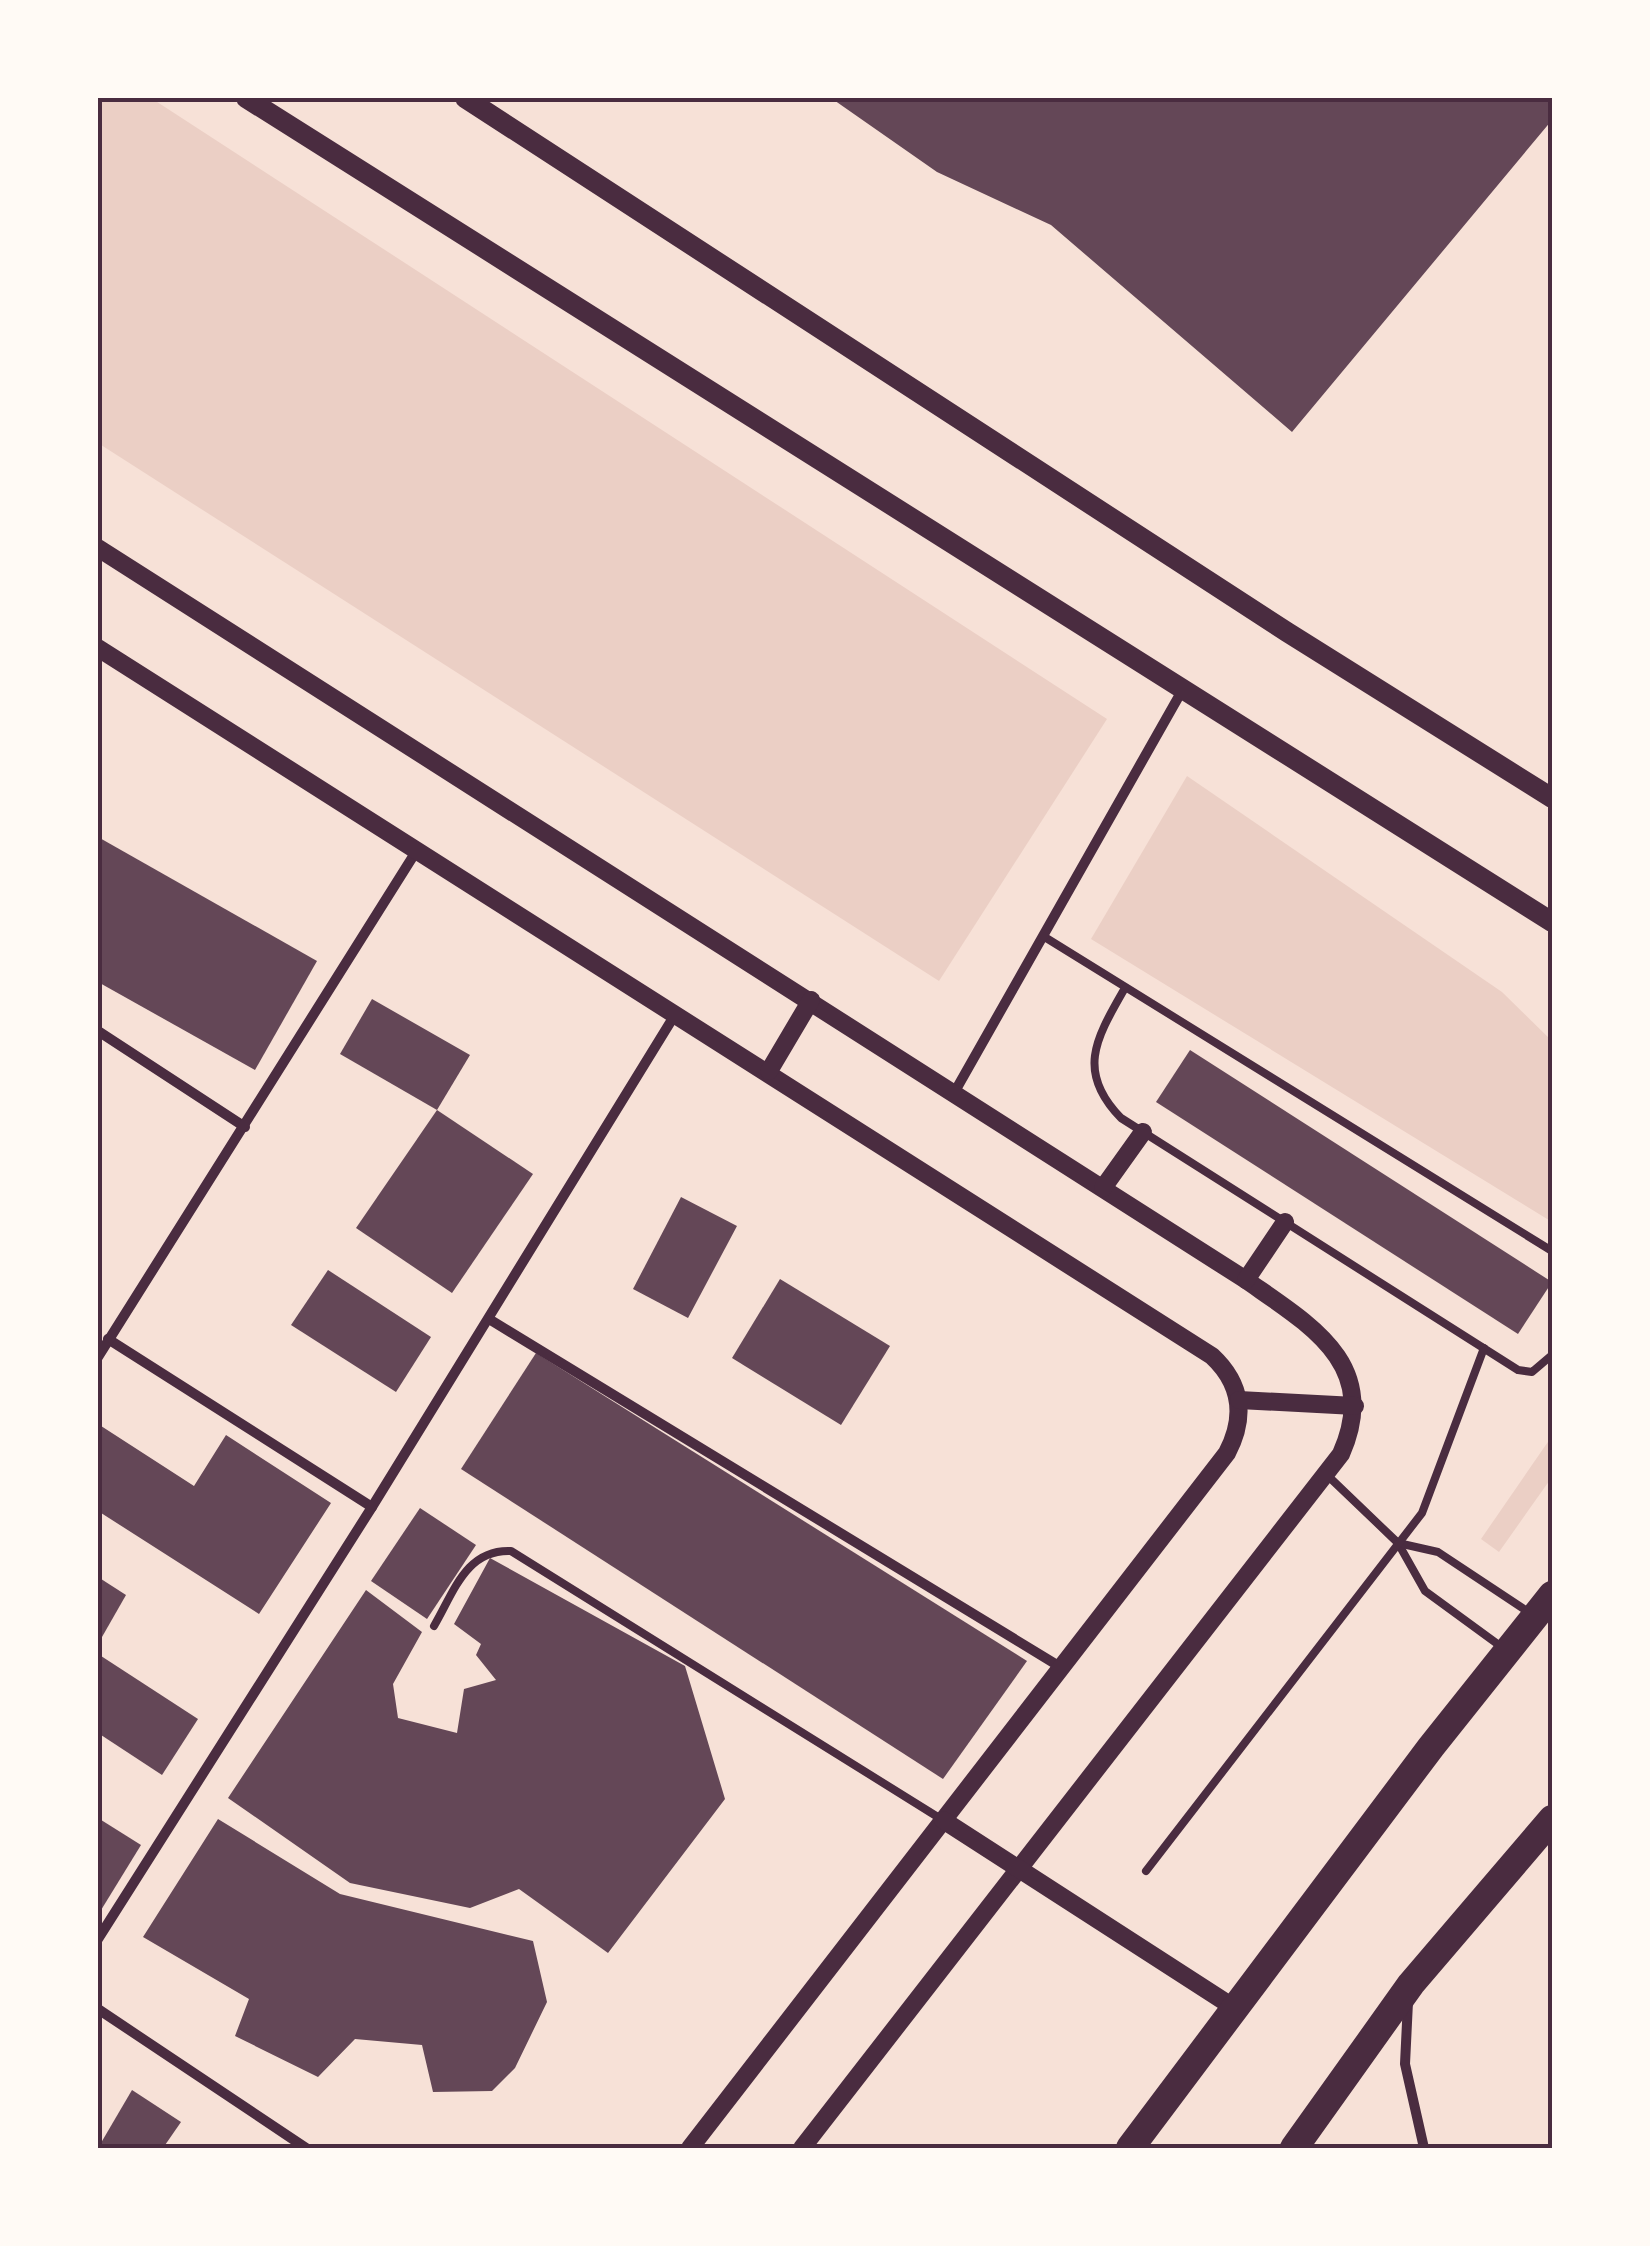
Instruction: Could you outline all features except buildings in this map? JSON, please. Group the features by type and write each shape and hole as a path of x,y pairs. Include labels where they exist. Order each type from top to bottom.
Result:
{"highway":[{"path":"1130,2148 1234,2006 1544,1606"},
{"path":"1294,2148 1411,1984 1552,1818"}],"main road":[{"path":"246,98 1552,922"},
{"path":"465,98 1286,632 1552,798"}],"street":[{"path":"98,548 1246,1280 1326,1340 1350,1382 1354,1406 1352,1431 1327,1475 802,2148"},
{"path":"98,648 1212,1356 1225,1368 1238,1400 1240,1418 1227,1454 690,2148"},
{"path":"954,1092 1183,689"},
{"path":"98,1357 418,849"},
{"path":"769,1072 811,1000"},
{"path":"98,1939 489,1319 676,1012"},
{"path":"98,1030 245,1127"},
{"path":"1102,1188 1143,1132"},
{"path":"1246,1280 1284,1222"},
{"path":"489,1319 1062,1668"},
{"path":"108,1339 372,1506"},
{"path":"1238,1400 1354,1406"},
{"path":"942,1820 1234,2006"},
{"path":"1411,1984 1405,2064 1424,2148"},
{"path":"98,2009 306,2148"}],"lane":[{"path":"1043,936 1552,1252"},
{"path":"1126,988 1099,1034 1093,1064 1110,1107 1143,1132 1518,1370 1532,1372 1552,1356"},
{"path":"1146,1870 1422,1513 1484,1348"},
{"path":"1327,1475 1398,1543 1425,1591 1507,1651"},
{"path":"1398,1543 1438,1552 1544,1606"},
{"path":"434,1626 470,1562 490,1550 511,1550 942,1820"}],"shaded area":[{"path":"98,98 151,98 1107,719 939,981 98,443"},
{"path":"1187,776 1502,992 1552,1041 1552,1222 1091,939"},
{"path":"1552,1436 1552,1477 1499,1552 1481,1539"}]}
